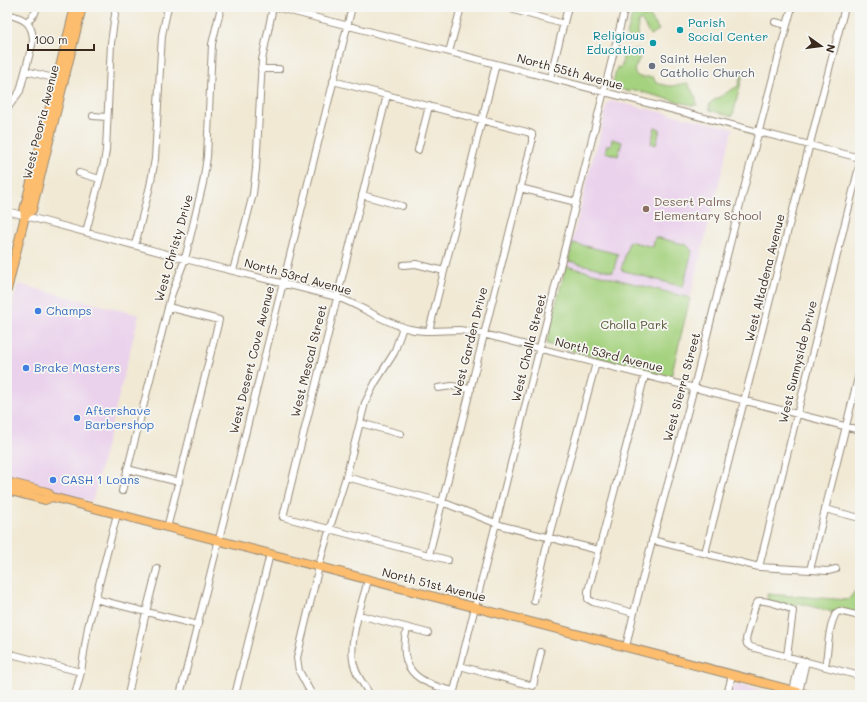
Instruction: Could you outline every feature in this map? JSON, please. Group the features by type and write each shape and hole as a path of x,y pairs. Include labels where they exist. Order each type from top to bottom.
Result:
{"main road":[{"name":"West Peoria Avenue","path":"60,80 74,7"},
{"name":"West Peoria Avenue","path":"7,290 25,216 24,210 82,7"},
{"name":"North 51st Avenue","path":"7,482 47,492 52,497 167,528 810,695"},
{"name":"North 51st Avenue","path":"7,490 45,500 52,497"}],"street":[{"path":"27,22 37,7"},
{"path":"86,232 106,150 107,60 116,7"},
{"path":"135,245 156,159 162,35 168,7"},
{"name":"West Christy Drive","path":"122,491 168,307 184,259 202,189 207,157 212,44 221,7"},
{"path":"233,271 253,194 256,169 263,49 274,7"},
{"name":"North 55th Avenue","path":"274,7 860,158"},
{"name":"West Desert Cove Avenue","path":"180,695 352,7"},
{"path":"449,52 461,7"},
{"path":"550,78 568,7"},
{"name":"West Cholla Street","path":"453,693 625,7"},
{"name":"West Sierra Street","path":"626,647 652,540 694,388 758,132 792,7"},
{"name":"West Altadena Avenue","path":"705,553 845,7"},
{"path":"514,9 564,24"},
{"path":"7,14 23,19 27,22 32,28 33,40 20,91 7,109"},
{"path":"775,22 787,25"},
{"path":"429,331 496,64"},
{"path":"261,69 279,69"},
{"path":"26,71 60,80"},
{"path":"333,81 482,119"},
{"name":"West Mescal Street","path":"329,529 282,516 387,95"},
{"path":"418,150 429,106"},
{"path":"92,116 107,118"},
{"name":"West Garden Drive","path":"429,556 532,142 532,134 482,119"},
{"path":"258,129 266,129"},
{"path":"7,135 7,147"},
{"name":"West Sunnyside Drive","path":"759,567 860,163"},
{"path":"79,173 100,179"},
{"path":"520,188 576,202"},
{"path":"362,195 402,206"},
{"name":"North 53rd Avenue","path":"7,212 184,259 337,297 352,302 388,321 410,329 429,331 459,330 483,334 796,415 860,430"},
{"path":"403,264 416,264 444,271"},
{"path":"167,528 219,320 168,307"},
{"path":"312,695 299,671 297,658 319,567 368,398 394,353 404,327"},
{"path":"534,601 548,538 596,363"},
{"path":"810,570 860,370"},
{"path":"634,613 593,602 588,599 588,591 645,375"},
{"path":"438,388 452,386 470,389"},
{"path":"360,423 401,434"},
{"path":"127,469 179,482"},
{"path":"346,477 442,502 496,523 598,550"},
{"path":"825,509 860,518"},
{"path":"76,695 88,627 117,514"},
{"path":"329,529 448,560"},
{"path":"652,540 759,567 828,571 836,569"},
{"path":"235,695 270,554"},
{"path":"128,695 157,569"},
{"path":"368,580 352,646 352,658 358,675 370,695"},
{"path":"95,599 198,625"},
{"path":"787,656 793,611 782,606 761,601 758,602 755,606 746,639 747,644 751,647 860,676"},
{"path":"825,666 828,655 829,635 834,616 839,611 860,616"},
{"path":"359,615 428,633"},
{"path":"408,628 404,648 410,668 414,674 427,683 453,693"},
{"path":"460,666 533,686 541,652"},
{"path":"7,664 8,653 81,672"},
{"path":"796,691 803,661"},
{"path":"727,695 732,675"}],"shaded area":[{"name":"Desert Palms Elementary School","path":"611,101 733,128 690,298 566,266 607,104"},
{"path":"18,284 139,315 92,502 7,480 7,326"},
{"path":"738,684 757,689 771,695 730,695 732,688"}],"green space":[{"path":"634,7 647,9 647,11 642,15 645,18 643,15 647,12 659,30 650,35 641,20 638,23 638,36 636,38 628,38 627,35"},
{"path":"639,49 642,53 634,70 636,75 640,77 653,77 656,83 667,86 684,83 688,84 696,98 697,105 691,105 634,90 631,90 630,92 614,87 613,82 617,67 620,68 621,66 625,51"},
{"path":"742,72 743,74 733,115 730,116 710,110 709,106 711,102 738,86"},
{"path":"655,127 660,129 656,145 651,143"},
{"path":"612,139 622,142 618,156 605,152 607,145 611,145"},
{"path":"655,237 687,245 692,251 683,287 621,270 629,241 653,247"},
{"path":"573,243 618,254 613,272 568,261"},
{"name":"Cholla Park","path":"566,266 690,298 671,377 547,344"},
{"path":"860,585 860,607 856,615 836,613 799,603 791,609 768,602 767,594 848,600"}],"place":[{"name":"Parish Social Center","path":"680,30"},
{"name":"Religious Education","path":"653,43"},
{"name":"Saint Helen Catholic Church","path":"652,66"},
{"name":"Desert Palms Elementary School","path":"646,209"},
{"name":"Champs","path":"38,311"},
{"name":"Brake Masters","path":"26,368"},
{"name":"Aftershave Barbershop","path":"77,418"},
{"name":"CASH 1 Loans","path":"53,480"}]}
